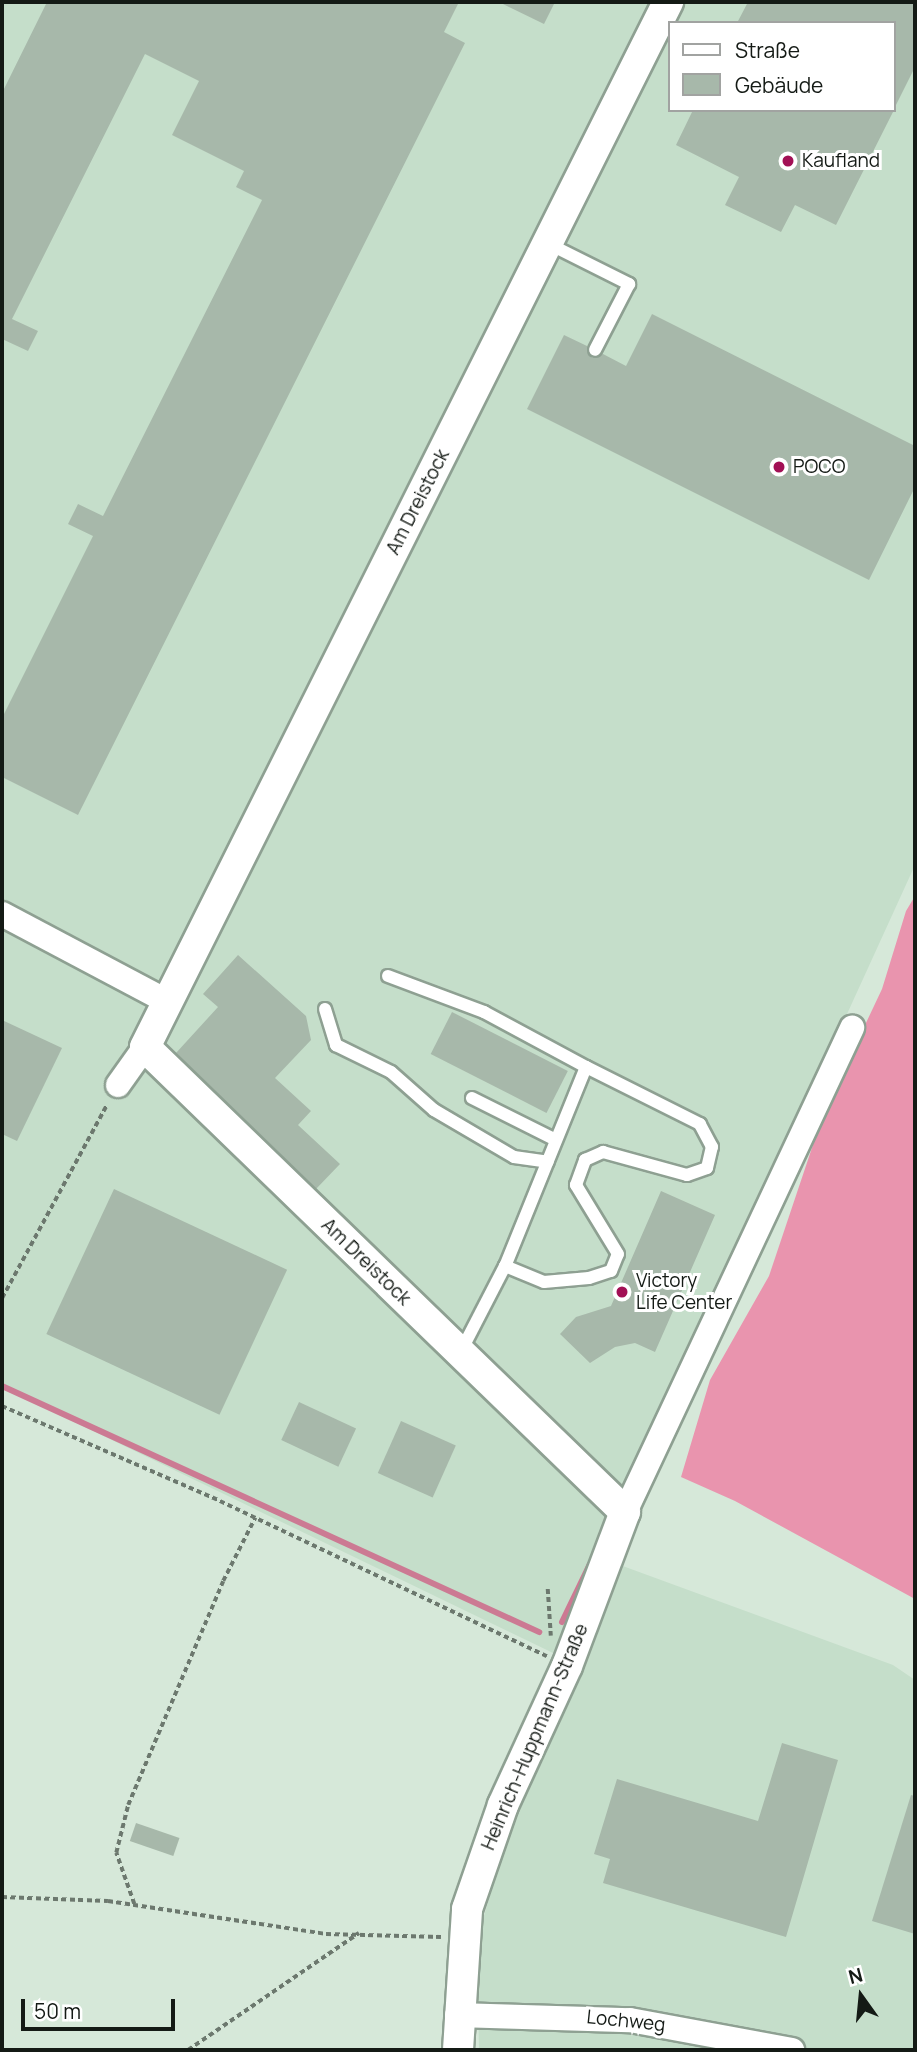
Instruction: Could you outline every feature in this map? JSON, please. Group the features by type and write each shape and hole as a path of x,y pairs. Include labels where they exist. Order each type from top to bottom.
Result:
{"street":[{"name":"Am Dreistock","path":"625,1512 145,1047 668,2"},
{"path":"2,914 168,1002"},
{"path":"625,1512 852,1028"},
{"path":"118,1085 145,1047"},
{"name":"Heinrich-Huppmann-Straße","path":"458,2050 457,2015 467,1909 503,1805 568,1666 625,1512"},
{"name":"Lochweg","path":"457,2015 630,2020 792,2050"}],"lane":[{"path":"547,243 629,284 595,350"},
{"path":"388,976 484,1012 700,1124 712,1147 707,1168 687,1175 603,1152 585,1160 576,1185 618,1254 611,1270 589,1278 544,1282 505,1266"},
{"path":"325,1009 336,1045 391,1072 434,1110 514,1157 548,1162"},
{"path":"460,1353 505,1266 548,1162 554,1139 564,1126 586,1067"},
{"path":"472,1098 554,1139"}],"path":[{"path":"2,1298 118,1085"},
{"path":"2,1406 220,1501 553,1659 548,1589"},
{"path":"135,1905 116,1853 128,1805 223,1581 255,1518"},
{"path":"2,1897 135,1905 326,1934 463,1938"},
{"path":"188,2050 359,1933"}],"shaded area":[{"path":"2,2 915,2 915,865 811,1093 634,1523 580,1666 2,1387"},
{"path":"915,896 915,1599 735,1501 681,1477 710,1380 769,1276 824,1112 882,989 906,911"},
{"path":"620,1565 893,1665 915,1680 915,2050 479,2050 477,1940 510,1826 581,1667"}],"building":[{"path":"47,2 459,2 444,32 465,43 78,815 2,777 2,718 93,536 68,524 78,504 103,516 262,200 236,187 244,171 172,135 199,81 145,54 12,319 38,331 28,351 2,339 2,93"},
{"path":"499,2 555,2 544,24"},
{"name":"Kaufland","path":"748,2 915,2 915,67 896,105 896,21 738,21"},
{"name":"Kaufland","path":"692,112 893,112 836,225 795,205 781,232 725,205 739,177 676,145"},
{"name":"POCO","path":"652,314 915,446 915,487 869,580 527,409 564,335 587,346 592,358 603,354 626,366"},
{"path":"238,955 306,1016 311,1040 275,1078 311,1111 298,1125 340,1164 316,1189 176,1053 218,1007 203,994"},
{"path":"452,1012 568,1071 546,1113 431,1054"},
{"path":"2,1020 62,1048 17,1141 2,1134"},
{"path":"114,1189 287,1270 219,1415 46,1334"},
{"path":"661,1191 715,1215 655,1352 635,1343 615,1347 590,1363 560,1334 576,1317 611,1306"},
{"path":"299,1402 356,1429 338,1467 281,1440"},
{"path":"401,1421 456,1445 433,1497 378,1473"},
{"path":"782,1743 838,1760 786,1937 603,1883 610,1859 594,1854 617,1779 758,1821"},
{"path":"911,1795 915,1796 915,1934 872,1921"},
{"path":"136,1823 179,1838 173,1856 130,1841"}],"waterway":[{"path":"2,1386 539,1632"},
{"path":"562,1622 590,1564"}],"place":[{"name":"Kaufland","path":"788,161"},
{"name":"POCO","path":"779,467"},
{"name":"Victory Life Center","path":"622,1292"}]}
